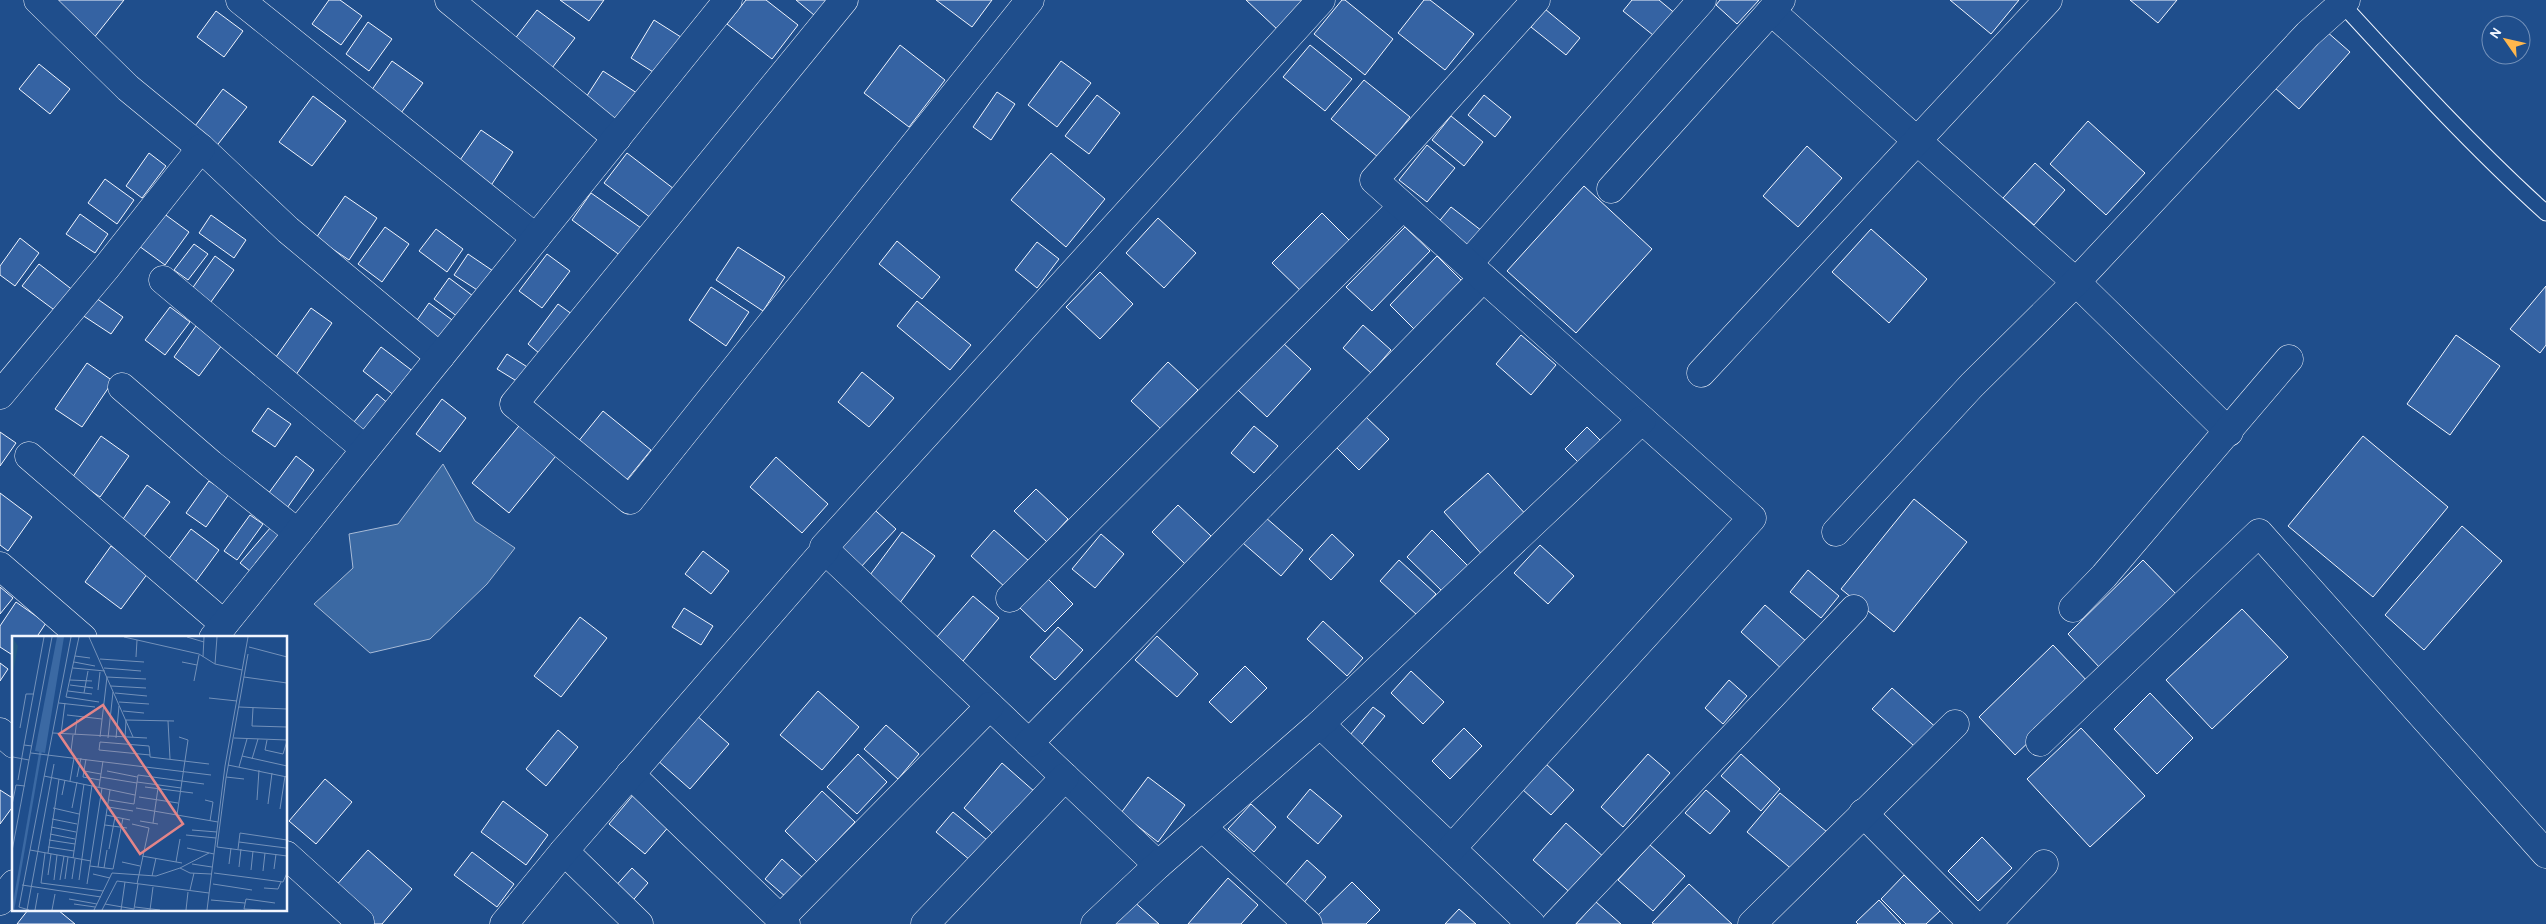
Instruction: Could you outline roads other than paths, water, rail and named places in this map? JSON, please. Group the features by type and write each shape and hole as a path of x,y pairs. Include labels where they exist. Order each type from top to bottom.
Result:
{"street":[{"path":"38,0 128,88 201,148 288,230 440,357"},
{"path":"240,0 536,238"},
{"path":"449,0 617,138"},
{"path":"844,0 514,404 630,500 1030,0"},
{"path":"504,924 630,774 825,550 824,547 1321,0"},
{"path":"1452,848 1752,518 1374,180 1536,0"},
{"path":"1029,743 1476,271 1702,0"},
{"path":"1700,373 2048,0"},
{"path":"1836,532 1972,385 2076,282 2308,34 2342,1"},
{"path":"29,456 218,631 617,138 721,3"},
{"path":"1611,189 1776,5 1916,141 2076,282 2229,432"},
{"path":"0,395 106,268 201,148"},
{"path":"1010,598 1402,206"},
{"path":"163,280 365,450"},
{"path":"2073,608 2104,576 2229,432 2289,359"},
{"path":"122,387 211,464 298,533"},
{"path":"1096,924 1158,865 1320,724 1642,420"},
{"path":"2040,742 2260,533 2546,854"},
{"path":"825,550 1158,865"},
{"path":"0,566 81,636"},
{"path":"1556,924 1854,609"},
{"path":"630,774 783,921 990,706"},
{"path":"1320,724 1532,924"},
{"path":"1759,922 1863,813 1955,724"},
{"path":"0,732 12,742"},
{"path":"925,924 1065,777"},
{"path":"1863,813 1973,924"},
{"path":"1202,827 1308,924"},
{"path":"564,852 639,924"},
{"path":"288,857 360,922"},
{"path":"1986,924 2044,864"}],"lane":[{"path":"2342,1 2402,69 2514,184 2546,213"}],"water":[{"path":"443,464 475,521 515,548 487,584 430,639 370,653 314,604 353,568 349,534 398,524"}]}
